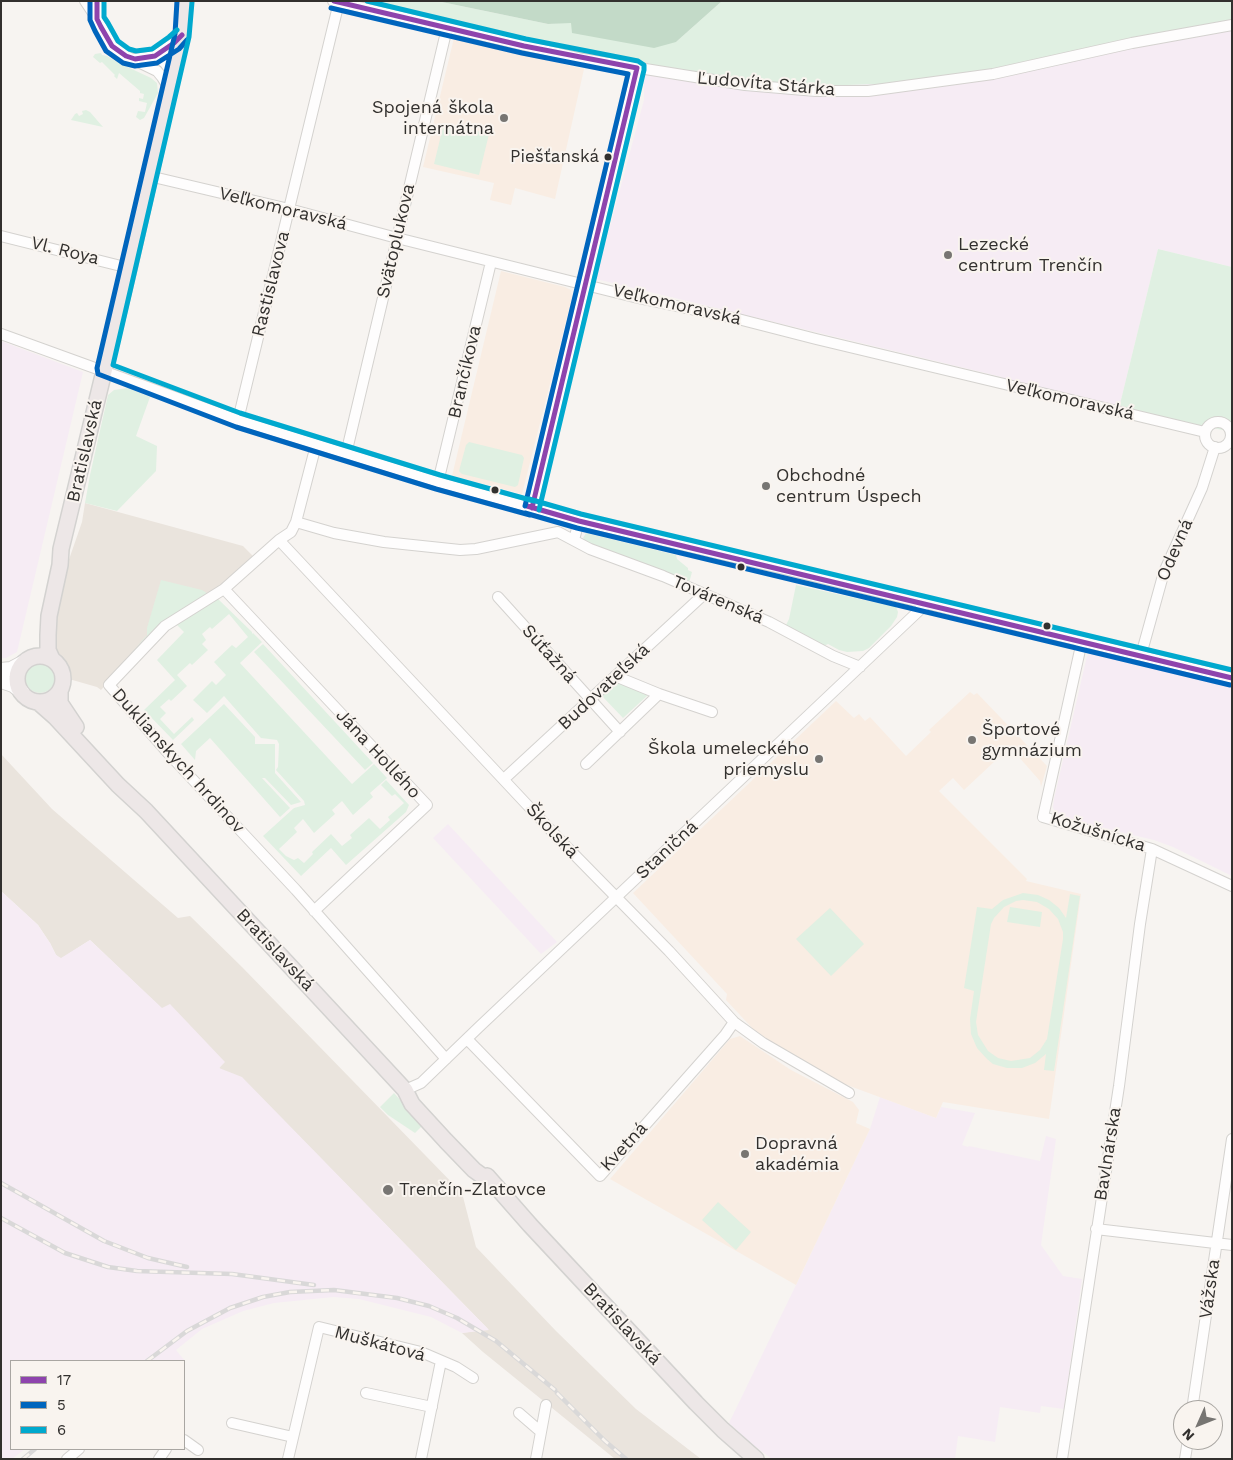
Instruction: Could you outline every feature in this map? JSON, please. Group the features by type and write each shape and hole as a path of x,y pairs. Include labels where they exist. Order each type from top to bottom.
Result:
{"main road":[{"name":"Bratislavská","path":"146,811 124,781 90,744 63,710 60,703 60,690 63,683 63,674 48,650 48,635 61,549 174,74 182,35 185,1"},
{"name":"Bratislavská","path":"61,549 54,562 36,649 18,672 18,680 22,692 27,697 38,702 55,717 118,785 146,811 405,1090 412,1104 451,1147 474,1170 492,1183 696,1403 756,1459"},
{"path":"1,670 12,669 30,659 44,656 52,659"},
{"path":"1,681 13,685 22,692"},
{"path":"38,702 54,697 60,690"}],"street":[{"path":"85,1 112,46 157,71 170,90"},
{"path":"97,1 97,19"},
{"name":"Ľudovíta Stárka","path":"336,2 524,46 637,68 745,85 798,90 868,91 993,74 1132,43 1232,25"},
{"name":"Rastislavova","path":"238,420 336,2"},
{"name":"Svätoplukova","path":"346,454 447,28"},
{"path":"135,59 155,56 182,35"},
{"path":"155,56 166,63 174,74"},
{"path":"532,508 637,68"},
{"name":"Veľkomoravská","path":"149,176 289,209 638,298 738,319 826,342 1205,432"},
{"name":"Vl. Roya","path":"1,236 129,268"},
{"name":"Brančíkova","path":"438,482 491,262"},
{"path":"1,334 238,420 438,482 532,508"},
{"path":"1216,422 1224,424 1231,434 1229,441 1223,447 1215,447 1208,443 1205,432 1209,425 1216,422"},
{"name":"Duklianskych hrdinov","path":"316,445 296,522 291,532 224,589 165,626 109,685 168,753 314,911 446,1059"},
{"name":"Odevná","path":"1141,655 1164,572 1202,488 1215,447"},
{"path":"532,508 527,506 579,521 1232,678"},
{"path":"572,540 579,521"},
{"name":"Továrenská","path":"296,522 334,533 384,542 460,550 476,549 558,532 590,549 703,593 769,622 833,656 860,667"},
{"name":"Školská","path":"280,540 616,898 669,950 734,1022 762,1043 849,1093"},
{"name":"Jána Hollého","path":"224,589 427,805 314,911"},
{"name":"Budovateľská","path":"504,779 702,597 703,593"},
{"name":"Súťažná","path":"498,597 620,732"},
{"name":"Staničná","path":"405,1090 421,1084 926,604"},
{"name":"Kožušnícka","path":"1082,641 1043,817 1152,849 1232,886"},
{"path":"615,676 659,694 712,712"},
{"path":"586,764 659,694"},
{"name":"Bavlnárska","path":"1062,1459 1119,1086 1140,924 1152,849"},
{"name":"Kvetná","path":"467,1039 600,1176 725,1035 734,1022"},
{"name":"Vážska","path":"1193,1400 1232,1139"},
{"path":"1096,1229 1232,1245"},
{"name":"Muškátová","path":"293,1437 319,1328 421,1352 456,1367 473,1378"},
{"name":"Muškátová","path":"421,1459 441,1361"},
{"path":"366,1392 432,1407"},
{"path":"536,1459 546,1405"},
{"path":"519,1413 541,1432"},
{"path":"232,1423 293,1437 288,1459"},
{"path":"185,1441 198,1450"},
{"path":"67,1459 78,1450"}],"shaded area":[{"path":"1232,21 1232,267 1158,249 1119,408 1002,379 1002,377 596,279 644,100 644,82 647,65 741,80 977,72 1150,35"},
{"name":"Spojená škola internátna","path":"454,38 584,69 555,199 515,188 511,205 490,200 494,183 423,167"},
{"path":"501,271 565,287 571,290 572,297 522,494 452,476"},
{"path":"1,341 83,372 17,652 6,658 1,658"},
{"path":"85,503 243,546 254,557 210,595 173,615 101,690 97,687 69,679 56,654 55,648 55,629 65,571 82,522"},
{"path":"1092,652 1232,684 1232,876 1173,847 1154,840 1065,819 1055,812 1053,807 1054,799 1087,656"},
{"path":"970,692 974,695 977,693 1047,766 1041,787 1040,781 1010,747 964,790 953,778 939,791 1027,879 1026,881 1081,894 1049,1119 943,1102 936,1118 832,1078 777,1046 753,1029 726,1000 727,994 633,893 836,701 854,718 859,714 865,721 870,717 906,756 931,732 929,730"},
{"path":"1,754 52,809 178,918 190,916 242,967 462,1193 476,1247 556,1331 636,1409 701,1459 615,1459 462,1333 488,1329 279,1116 219,1068 224,1062 162,1009 90,940 61,959 56,955 38,925 1,891"},
{"path":"448,824 557,942 541,954 433,838"},
{"path":"1,891 38,925 56,955 61,958 90,940 162,1008 170,1004 225,1062 219,1068 242,1077 489,1330 462,1333 431,1317 359,1299 333,1297 274,1303 243,1311 202,1329 176,1350 184,1360 10,1360 10,1450 24,1450 12,1459 1,1459"},
{"name":"Dopravná akadémia","path":"740,1036 791,1070 853,1102 859,1110 856,1123 870,1129 796,1285 610,1179 730,1039"},
{"path":"880,1097 936,1118 941,1107 975,1113 962,1145 968,1147 1040,1161 1046,1136 1056,1139 1041,1245 1063,1276 1082,1279 1064,1409 1041,1406 1040,1413 1000,1407 995,1442 958,1436 955,1459 772,1459 749,1442 729,1423 870,1129"}],"green space":[{"path":"357,1 437,1 548,24 571,22 676,42 722,1 1232,1 1232,21 1150,35 977,72 912,83 815,86 741,80 584,54"},
{"path":"437,1 722,1 676,42 654,48 572,33 571,23 548,24"},
{"path":"101,53 151,78 157,83 158,93 144,118 140,120 136,117 138,111 145,112 147,103 139,101 139,98 143,99 144,94 140,93 119,73 117,79 102,62 100,63 93,57 95,54"},
{"path":"86,110 103,127 71,120 75,114 77,113 79,116 83,114 82,111"},
{"path":"444,123 489,134 479,175 434,164"},
{"path":"1158,249 1232,267 1232,432 1119,408"},
{"path":"128,388 150,397 136,436 157,446 156,471 117,511 85,503 108,395 114,390"},
{"path":"469,442 522,455 524,458 518,485 515,487 462,474 459,471 466,445"},
{"path":"586,533 676,555 677,559 692,572 689,583 587,544 583,538"},
{"path":"161,580 202,590 210,595 173,615 148,640 147,628"},
{"path":"796,585 896,607 897,617 891,626 869,648 863,651 847,652 828,644 824,646 786,625"},
{"path":"217,598 262,642 240,663 352,784 374,764 387,778 370,793 373,797 353,815 342,801 332,810 335,814 314,833 303,819 294,828 297,832 279,849 286,856 294,860 298,858 304,863 313,854 312,852 331,834 342,846 352,838 350,835 369,818 380,829 390,820 388,817 404,803 395,794 392,796 381,785 386,780 409,805 406,812 346,865 331,848 301,876 263,836 294,808 305,805 304,801 276,770 278,767 279,744 277,740 261,738 224,696 207,713 193,700 212,681 216,685 226,675 214,662 232,645 236,648 248,637 229,614 212,629 210,627 202,634 206,640 202,644 208,650 192,665 190,663 177,675 187,686 171,701 169,699 160,707 166,713 160,719 174,734 192,717 194,720 173,740 144,710 175,680 157,660 184,632 176,624"},
{"path":"146,636 147,636 103,687"},
{"path":"263,644 373,763 365,770 254,652"},
{"path":"40,663 51,667 55,678 51,689 40,693 29,689 25,678 29,667"},
{"path":"617,682 648,695 623,718 602,696"},
{"path":"224,704 255,737 255,744 275,744 275,773 301,802 291,805 265,778 262,778 290,808 280,817 210,738 196,751 195,760 181,744"},
{"path":"1023,893 1038,895 1049,900 1059,908 1066,918 1070,894 1080,896 1054,1071 1044,1070 1046,1054 1035,1063 1022,1068 1007,1068 993,1064 977,1048 971,1034 970,1019 974,991 964,988 977,907 992,909 1003,900","holes":["1016,901 1037,902 1049,909 1058,919 1063,932 1047,1039 1040,1050 1030,1058 1011,1061 998,1058 988,1051 978,1035 976,1022 991,924 1004,907"]},
{"path":"1010,907 1042,912 1040,927 1007,922"},
{"path":"830,908 864,944 831,976 796,939"},
{"path":"394,1093 423,1125 415,1133 388,1115 380,1107"},
{"path":"718,1202 751,1232 736,1250 702,1220"}],"railway":[{"path":"1,1183 104,1241 148,1258 187,1267"},
{"path":"1,1218 65,1253 108,1267 137,1271 232,1274 314,1285"},
{"path":"148,1360 187,1331 230,1308 263,1297 290,1292 334,1290 397,1298 429,1306 457,1318 496,1341 555,1390"},
{"path":"557,1393 605,1441 626,1459"},
{"path":"23,1459 34,1450"}],"transit line":[{"name":"5","path":"90,1 90,20 95,31 106,51 123,63 135,66 157,63 179,49 187,40"},
{"name":"17","path":"97,1 97,19 101,27 112,46 126,56 135,59 155,56 182,35"},
{"name":"6","path":"104,1 104,17 118,41 129,49 136,51 152,49 177,30"},
{"name":"5","path":"177,1 175,34 97,368 98,374 236,427 436,489 530,515"},
{"name":"17","path":"334,1 524,46 637,68"},
{"name":"6","path":"367,1 526,39 638,61 644,65 539,510"},
{"name":"6","path":"192,2 189,37 113,365 240,413 440,475 534,501"},
{"name":"5","path":"331,8 522,53 628,74 525,506"},
{"name":"17","path":"532,508 637,68"},
{"name":"6","path":"529,499 581,514 1232,670"},
{"name":"17","path":"527,506 579,521 1232,678"},
{"name":"5","path":"525,513 577,528 1230,685"}],"place":[{"name":"Spojená škola internátna","path":"504,118"},
{"name":"Piešťanská","path":"608,157"},
{"name":"Lezecké centrum Trenčín","path":"948,255"},
{"name":"Obchodné centrum Úspech","path":"766,486"},
{"name":"Športové gymnázium","path":"972,740"},
{"name":"Škola umeleckého priemyslu","path":"819,759"},
{"name":"Dopravná akadémia","path":"745,1154"},
{"name":"Trenčín-Zlatovce","path":"388,1190"}]}
